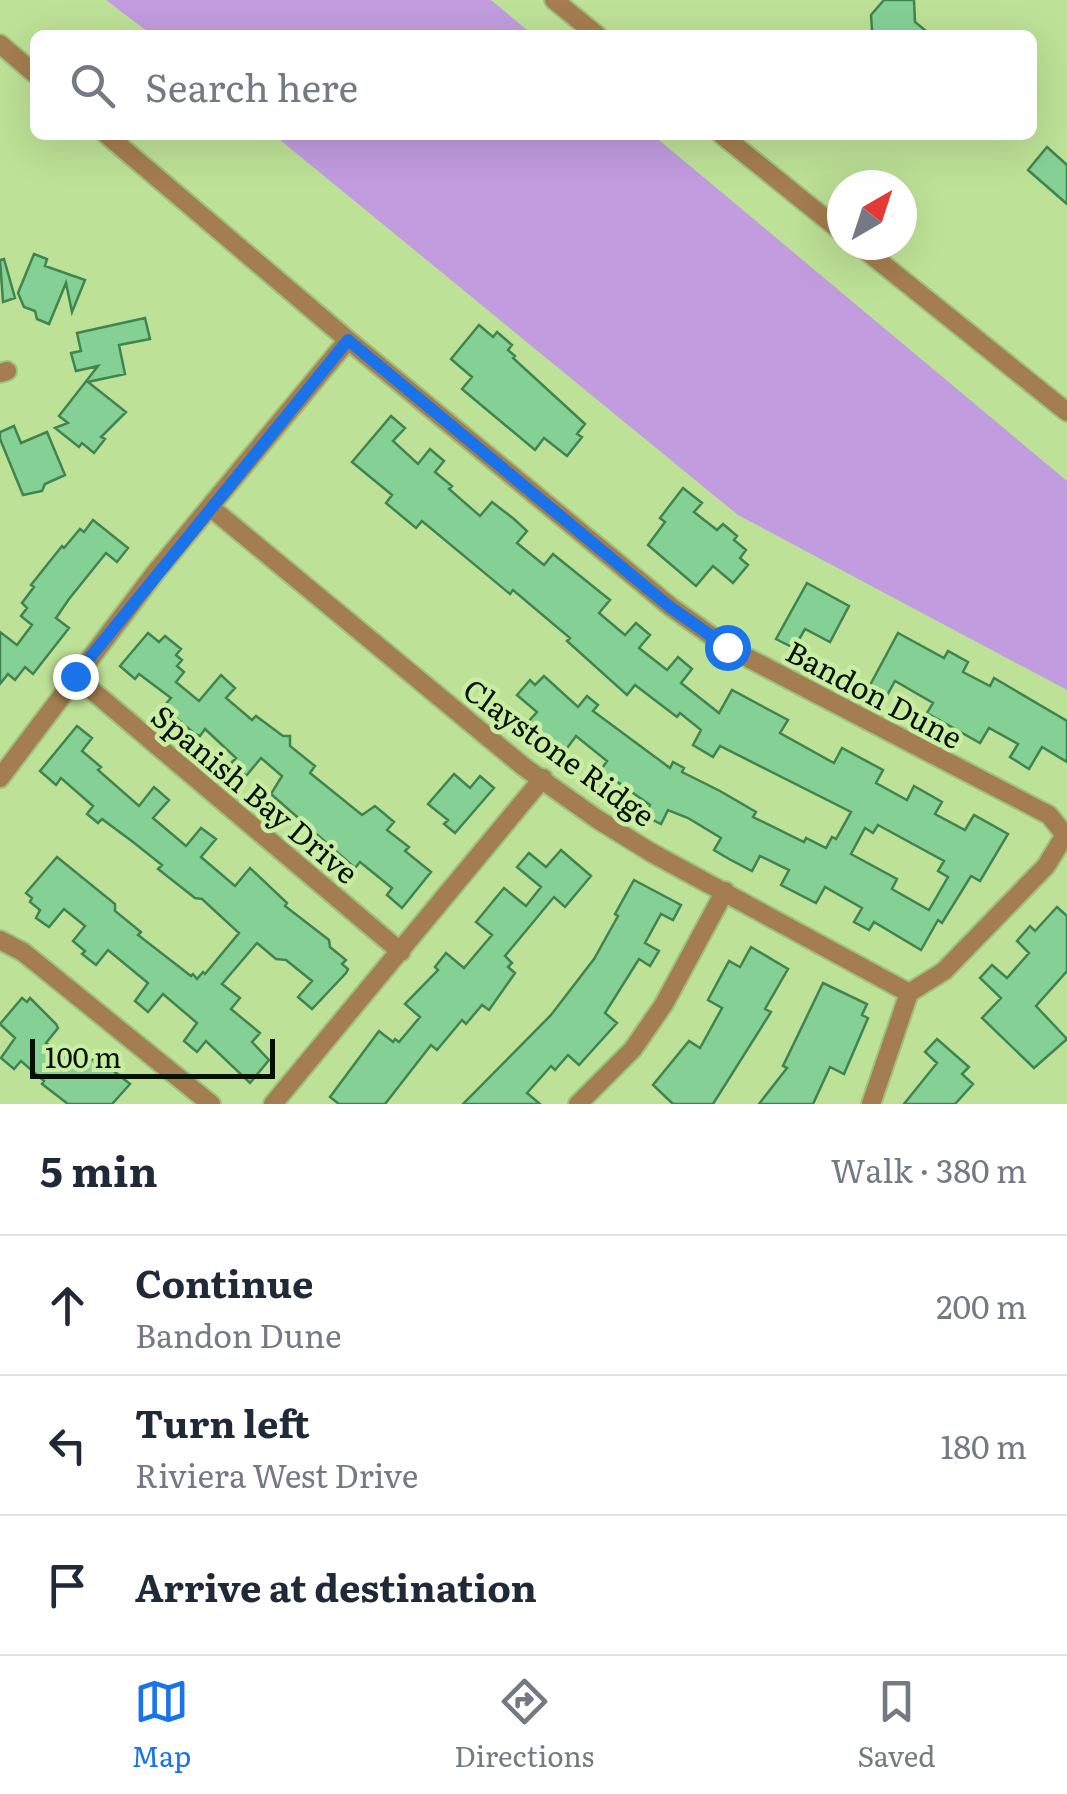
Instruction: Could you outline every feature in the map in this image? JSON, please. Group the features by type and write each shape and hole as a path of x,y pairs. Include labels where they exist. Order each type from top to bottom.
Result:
{"street":[{"path":"554,0 591,30"},
{"path":"0,44 30,70"},
{"name":"Bandon Dune","path":"113,140 670,607 727,647 1048,815 1065,836"},
{"path":"728,140 827,220"},
{"path":"878,260 1067,412"},
{"path":"0,778 75,676 348,340"},
{"name":"Claystone Ridge","path":"210,507 524,766 597,819 909,994"},
{"name":"Spanish Bay Drive","path":"75,676 401,952"},
{"path":"273,1104 544,778"},
{"path":"871,1104 909,994 944,971 1046,866 1065,836"},
{"path":"578,1104 633,1049 664,1004 725,890"},
{"path":"0,940 23,952 210,1104"}],"shaded area":[{"path":"106,0 491,0 527,30 145,30"},
{"path":"280,140 659,140 1067,481 1067,690 738,515"}],"building":[{"path":"884,0 914,0 915,22 925,30 872,30 871,15"},
{"path":"1047,147 1067,165 1067,204 1028,170"},
{"path":"34,254 47,259 45,266 85,280 72,312 66,283 49,324 24,307 18,293"},
{"path":"4,259 15,298 3,302 0,260"},
{"path":"145,318 150,339 119,345 125,374 88,382 126,412 101,437 105,439 94,453 82,443 79,447 55,428 68,423 59,416 98,366 76,371 71,353 81,351 77,333"},
{"path":"479,325 493,337 497,332 512,345 508,350 513,358 585,424 577,434 582,437 567,456 544,438 535,450 462,389 472,377 451,359"},
{"path":"391,416 405,428 393,441 418,464 430,449 444,461 435,472 452,486 449,489 480,516 492,502 514,519 527,531 517,543 544,565 553,554 610,600 599,613 625,635 636,623 650,635 639,648 667,670 678,657 692,669 681,683 719,713 732,690 788,720 780,733 834,763 842,748 883,770 876,783 907,800 914,786 942,802 935,814 965,830 974,815 1008,834 980,881 971,876 921,950 874,922 869,930 854,922 862,908 825,887 816,903 781,885 789,870 760,856 752,871 714,850 721,838 688,818 668,810 661,824 645,816 650,805 616,781 607,793 592,783 607,761 576,736 562,755 525,725 537,712 517,695 530,680 535,685 544,676 578,707 587,696 598,705 593,711 670,768 673,762 684,768 682,772 756,812 753,817 804,842 806,838 826,848 832,837 836,839 851,812 720,746 713,757 693,745 701,730 635,685 627,695 567,641 570,638 513,590 510,594 422,521 416,528 386,503 392,495 352,462","holes":["878,825 944,861 938,871 948,877 929,910 892,889 897,879 851,854 865,828 873,833"]},
{"path":"14,426 21,443 47,432 65,475 45,484 42,491 23,495 0,439 0,432"},
{"path":"683,488 702,503 694,512 717,530 723,524 746,550 740,558 748,565 733,583 713,566 696,586 648,545 665,522 660,518"},
{"path":"93,520 128,548 117,562 106,553 69,599 56,618 69,628 33,674 25,667 15,680 8,674 0,684 0,632 17,645 32,625 21,616 27,608 22,603 34,587 31,585 62,546 80,529 84,532"},
{"path":"807,583 849,606 830,642 805,629 794,648 776,639"},
{"path":"148,633 159,642 165,636 181,649 176,655 182,660 177,666 184,672 176,682 199,701 221,675 235,688 226,698 252,720 256,716 283,736 290,736 290,746 315,766 310,773 362,815 375,806 394,822 387,830 431,872 402,908 387,895 392,888 360,862 355,868 271,794 282,776 261,758 246,776 231,763 236,758 205,729 200,736 195,734 163,707 171,698 139,674 135,679 120,666"},
{"path":"898,633 944,658 948,651 968,662 963,672 990,686 994,678 1067,721 1067,762 1042,747 1029,769 1010,757 1018,744 989,728 980,743 927,713 933,703 895,681 886,697 869,687"},
{"path":"77,726 92,738 82,751 139,806 154,787 169,800 153,818 186,846 201,828 216,839 201,857 235,886 250,868 287,903 285,906 329,940 330,947 346,960 342,964 348,969 346,973 312,1009 298,997 312,981 257,943 222,984 240,998 231,1009 260,1033 252,1042 269,1060 250,1083 206,1041 197,1052 184,1041 197,1023 163,994 148,1012 135,1001 148,983 108,950 96,965 82,954 85,951 73,941 85,926 64,909 49,927 36,918 40,910 26,893 57,857 115,904 115,911 141,932 138,935 197,979 239,933 202,899 195,898 158,869 162,865 133,842 102,819 98,823 87,814 93,806 61,778 56,785 40,771"},
{"path":"454,774 470,788 480,776 494,788 455,833 444,824 448,820 428,804"},
{"path":"561,850 591,876 565,907 554,897 505,956 515,973 489,1010 482,1005 466,1024 462,1020 437,1050 431,1045 385,1104 339,1104 330,1097 379,1031 399,1042 420,1017 405,1004 438,970 435,967 446,953 464,968 492,935 476,922 504,888 526,906 541,887 517,867 529,853 546,867"},
{"path":"634,880 681,905 673,920 661,914 645,943 659,951 650,966 639,959 605,1013 617,1023 579,1065 568,1055 555,1070 551,1066 527,1093 540,1104 463,1104 551,1015 594,959"},
{"path":"1057,907 1067,916 1067,971 1036,1006 1067,1039 1034,1068 982,1018 1001,998 980,978 992,965 1007,978 1029,953 1017,941 1030,926 1035,931"},
{"path":"751,947 788,969 765,1009 771,1012 713,1104 673,1104 653,1085 689,1041 700,1048 722,1008 708,1000 729,961 740,967"},
{"path":"823,983 867,1004 862,1015 868,1018 844,1074 830,1067 813,1104 759,1104 787,1068 783,1066"},
{"path":"22,998 27,1002 30,998 56,1024 58,1028 46,1043 83,1070 95,1056 130,1084 112,1104 68,1104 21,1061 14,1069 1,1058 15,1038 0,1024"},
{"path":"937,1039 969,1067 962,1074 973,1084 955,1104 904,1104 937,1063 925,1052"}],"route":[{"path":"75,676 348,340 670,607 727,647"}]}
